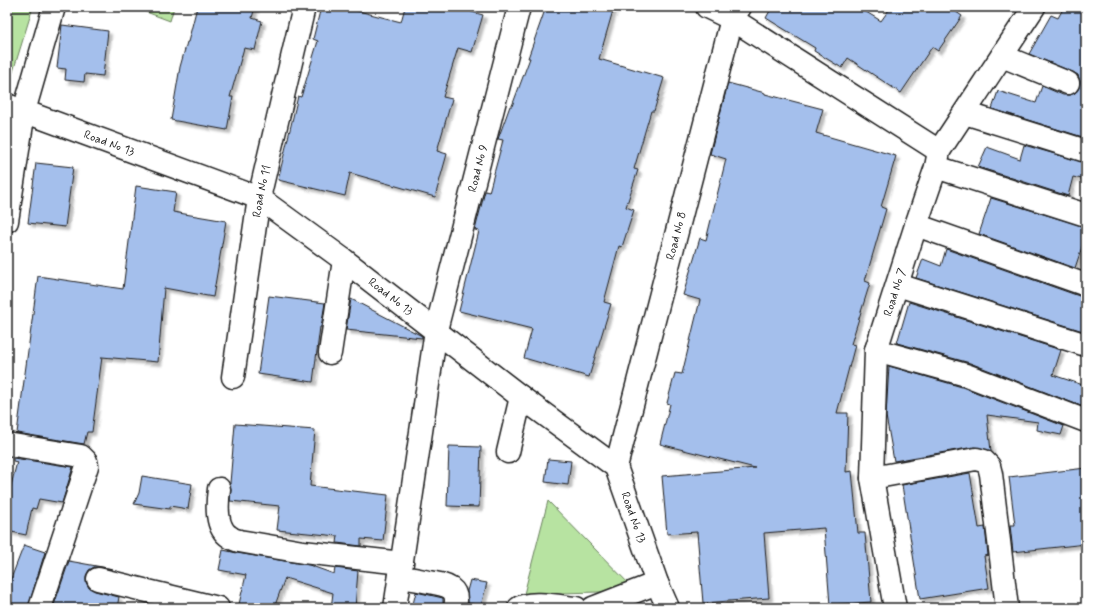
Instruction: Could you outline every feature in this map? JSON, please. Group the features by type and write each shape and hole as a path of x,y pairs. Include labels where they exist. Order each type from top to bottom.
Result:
{"street":[{"path":"7,221 15,108 54,7"},
{"name":"Road No 11","path":"234,378 259,198 304,7"},
{"name":"Road No 9","path":"394,608 401,570 436,330 519,7"},
{"path":"707,7 736,13 938,159 1086,215"},
{"name":"Road No 7","path":"895,608 872,478 876,350 938,159 965,113 1034,7"},
{"name":"Road No 8","path":"616,466 736,13"},
{"path":"1002,56 1068,83"},
{"name":"Road No 13","path":"15,108 259,198 344,260 521,397 616,466 657,583 668,608"},
{"path":"965,113 1086,151"},
{"path":"916,225 1086,285"},
{"path":"330,354 344,260"},
{"path":"898,285 1086,345"},
{"path":"876,350 966,375 1086,421"},
{"path":"508,452 521,397"},
{"path":"7,444 81,456 86,461 87,466 40,608"},
{"path":"872,478 976,460 984,461 989,466 991,474 1007,608"},
{"path":"219,489 217,503 222,529 229,537 239,541 401,570 446,585 454,591 457,600 455,608"},
{"path":"98,579 218,608"},
{"path":"593,608 657,583"},
{"path":"519,608 522,605 530,604 576,608"}],"green space":[{"path":"7,7 33,7 12,75 7,73"},
{"path":"133,7 174,7 170,21"},
{"path":"548,501 636,591 524,594"}],"building":[{"path":"197,7 255,7 252,18 262,21 255,50 244,48 230,97 233,97 227,130 171,120 180,67"},
{"path":"321,7 343,7 401,22 405,7 454,7 483,15 472,52 458,48 443,97 452,99 437,151 447,154 435,197 350,173 345,196 278,180 298,96 301,97 318,41 313,39"},
{"path":"546,7 614,7 599,59 664,78 654,111 651,111 634,169 638,170 626,207 634,210 622,247 619,246 604,302 611,304 589,377 524,358 532,329 459,311 479,231 475,230 485,191 489,192 503,140 498,139 530,58 528,58"},
{"path":"772,7 858,7 881,21 891,7 949,7 962,16 938,51 932,47 901,93 848,58 842,68 814,51 815,48 766,18"},
{"path":"1064,7 1086,7 1086,138 992,109 998,91 1036,103 1042,86 1063,95 1075,93 1079,88 1080,81 1078,75 1029,54 1051,15 1058,18"},
{"path":"62,25 108,31 103,76 85,74 84,82 65,80 66,69 57,68"},
{"path":"728,83 823,109 816,133 896,156 881,207 886,209 865,281 870,283 851,344 855,345 837,413 848,413 846,472 852,471 858,533 865,533 871,602 830,605 824,528 764,533 769,598 703,603 697,532 667,534 662,476 755,468 660,444 670,404 667,403 675,373 682,374 700,300 683,295 700,238 706,240 726,159 710,154"},
{"path":"1024,145 1086,163 1086,180 1073,177 1068,196 978,167 987,147 1020,159"},
{"path":"36,163 73,167 65,227 28,223"},
{"path":"136,186 176,192 173,212 226,221 213,297 164,288 158,362 102,357 92,432 87,432 84,444 17,433 38,276 123,289"},
{"path":"991,198 1086,227 1086,235 1075,268 979,234"},
{"path":"946,249 1082,297 1086,297 1086,332 916,278 923,259 941,266"},
{"path":"269,296 325,303 320,327 313,382 258,374"},
{"path":"351,299 422,336 422,338 346,330"},
{"path":"909,302 1061,350 1053,375 1086,386 1086,408 970,363 897,343"},
{"path":"889,366 962,387 1064,426 1061,435 1037,430 1038,422 987,415 991,451 974,447 894,461 886,416"},
{"path":"235,424 315,430 310,486 388,495 383,541 361,539 361,546 337,543 338,536 277,530 280,506 230,501"},
{"path":"449,446 481,447 479,507 447,506"},
{"path":"13,458 73,467 62,503 39,499 36,509 32,508 26,535 7,531 7,501 17,462 13,461"},
{"path":"548,459 571,461 568,485 545,482"},
{"path":"1086,468 1086,544 1013,552 1010,525 1015,525 1009,477"},
{"path":"970,473 979,528 985,527 988,555 984,556 989,588 920,599 902,485"},
{"path":"142,476 192,484 188,509 170,506 170,509 134,504 139,493"},
{"path":"24,545 45,552 28,608 7,608 7,589"},
{"path":"223,550 309,565 334,574 335,568 358,571 355,608 331,608 333,593 285,578 274,608 256,608 239,604 246,575 219,570"},
{"path":"69,561 113,569 94,567 89,570 86,576 86,582 89,588 95,591 119,597 117,608 53,608"},
{"path":"470,580 487,583 481,606 468,603 467,591"},
{"path":"416,592 443,598 443,608 412,608"}]}
